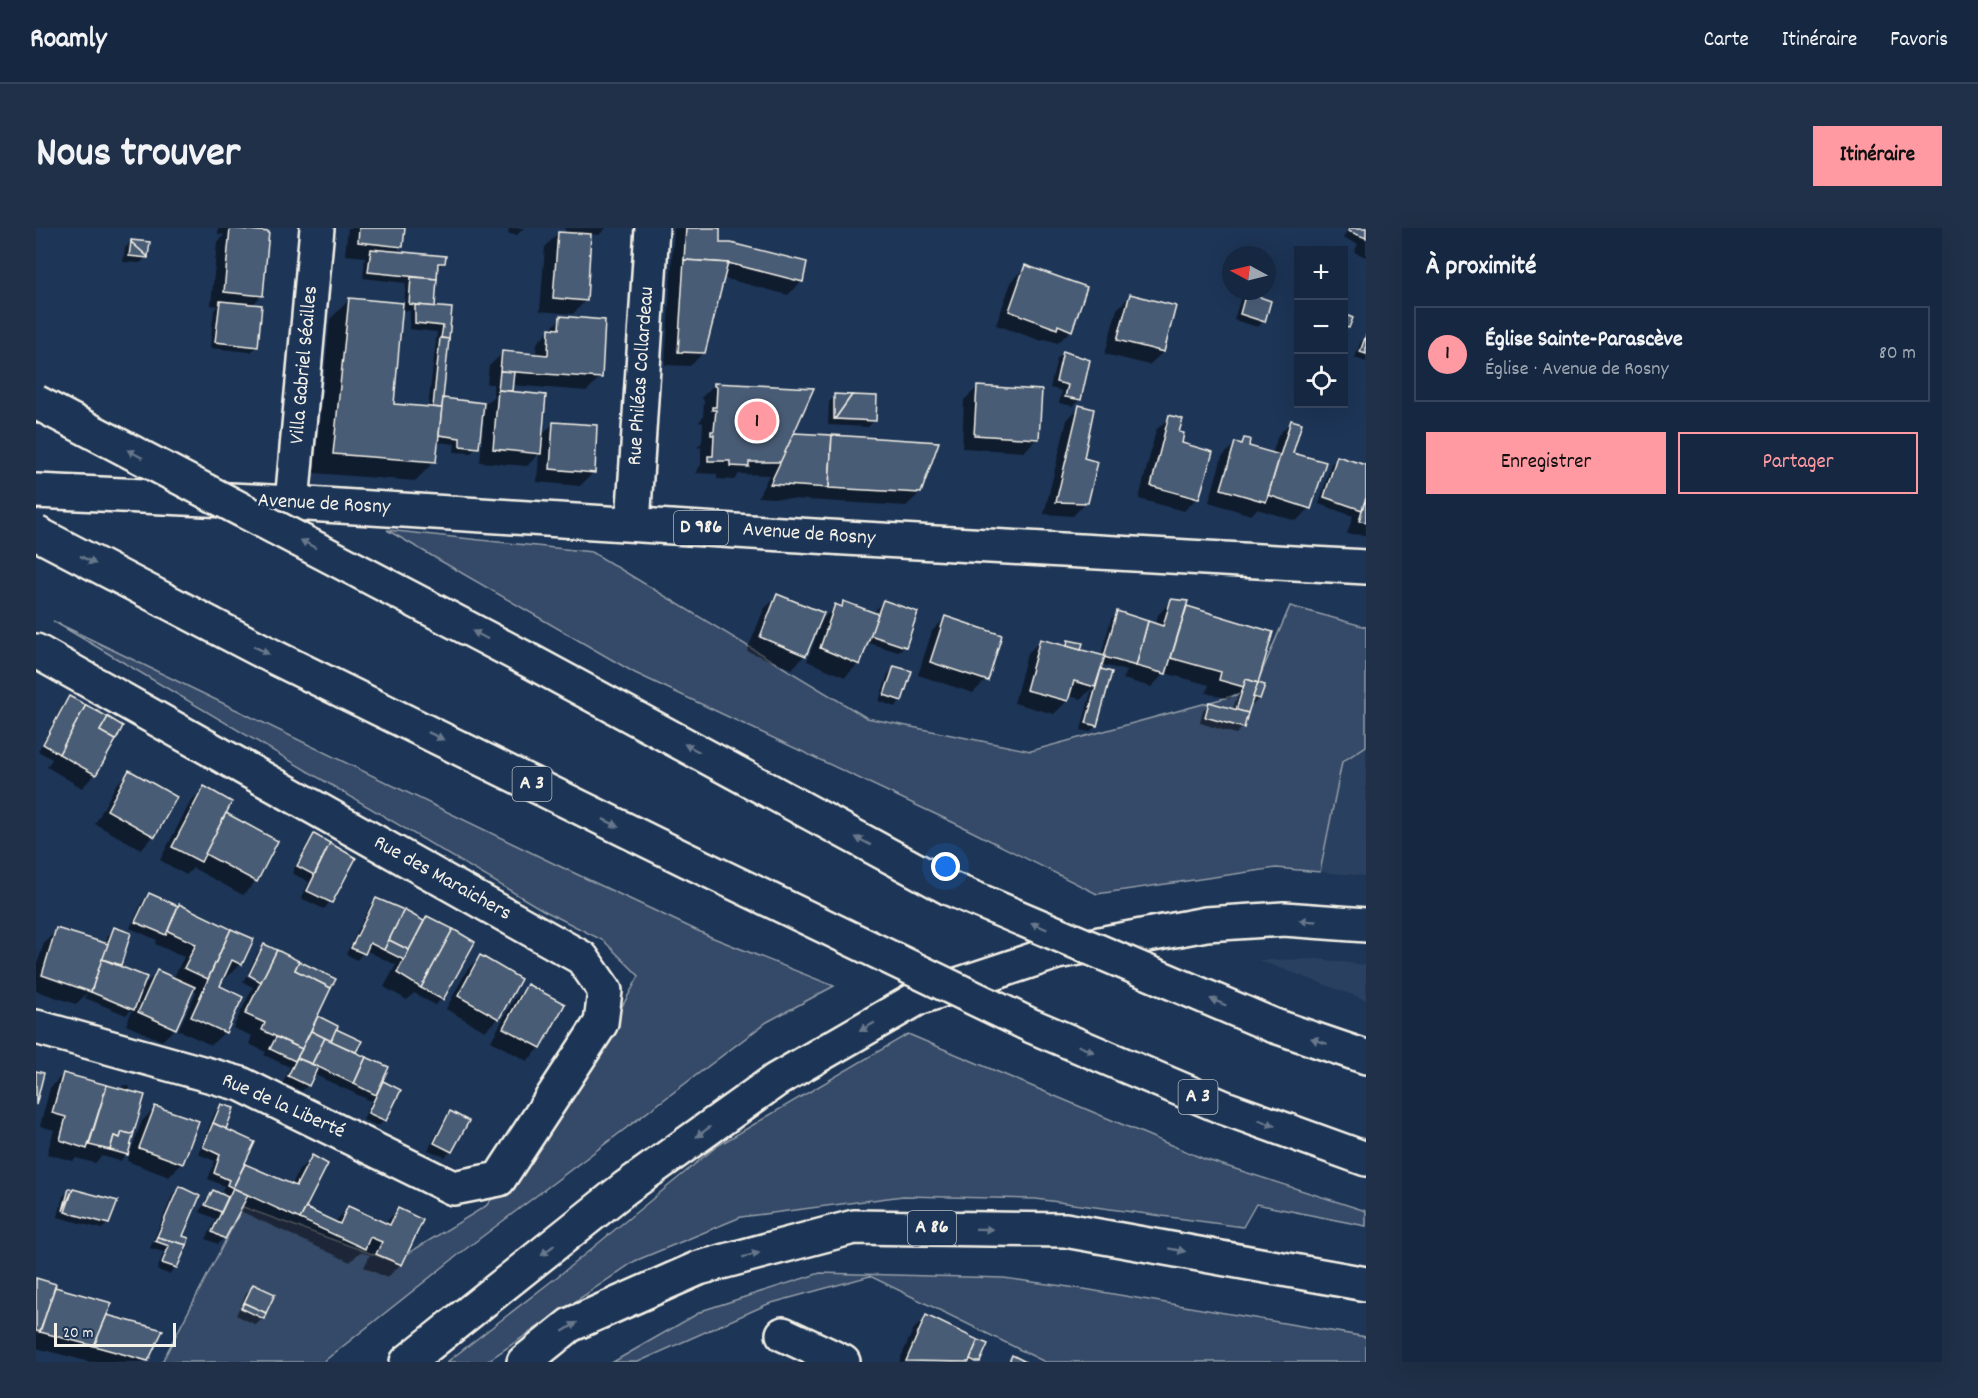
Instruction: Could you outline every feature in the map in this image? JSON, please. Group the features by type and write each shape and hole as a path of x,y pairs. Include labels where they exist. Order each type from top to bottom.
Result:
{"main road":[{"name":"Villa Gabriel Séailles","path":"292,503 317,228"},
{"name":"Rue Philéas Collardeau","path":"633,524 652,228"},
{"path":"36,402 532,662 950,888 1272,1025 1366,1057"},
{"name":"Avenue de Rosny","path":"36,491 292,503 1366,567"},
{"name":"A 3","path":"36,533 272,656 698,866 1032,1026 1225,1108 1366,1159"},
{"name":"Rue des Maraichers","path":"36,651 582,958 605,991 601,1023 499,1179 453,1188"},
{"path":"407,1362 625,1188 776,1080 918,998 1057,952 1206,924 1284,919 1366,925"},
{"name":"Rue de la Liberté","path":"36,1027 242,1084 453,1188"},
{"name":"A 86","path":"524,1362 570,1325 699,1268 854,1227 1065,1230 1366,1284"},
{"path":"783,1334 843,1362"}],"shaded area":[{"path":"387,530 592,552 867,718 1031,751 1254,690 1290,606 1366,627 1366,746 1342,762 1320,872 1276,868 1097,894 967,829 635,673"},
{"path":"53,621 711,937 834,986 767,1022 467,1248 323,1362 162,1362 243,1207 394,1262 486,1206 561,1116 639,976 604,941 543,910"},
{"path":"1366,746 1366,876 1320,872 1342,762"},
{"path":"1318,959 1366,965 1366,1000 1258,960"},
{"path":"908,1034 1204,1159 1366,1211 1366,1226 1256,1204 1243,1227 1036,1199 903,1196 741,1217 635,1261 486,1362 447,1362 562,1273 717,1146"},
{"path":"820,1273 1004,1278 1084,1289 1366,1337 1366,1362 1045,1362 870,1276 768,1304 638,1362 613,1362 704,1310"}],"building":[{"path":"230,228 269,232 263,296 224,292"},
{"path":"359,228 405,228 403,247 358,242"},
{"path":"686,228 720,228 720,243 731,243 807,262 803,282 728,263 684,260"},
{"path":"1350,228 1366,228 1366,238 1348,231"},
{"path":"558,232 591,234 587,301 553,298"},
{"path":"131,240 150,242 148,257 131,242"},
{"path":"131,242 148,257 148,258 129,256"},
{"path":"371,249 446,256 445,263 438,263 437,279 368,272"},
{"path":"684,260 728,263 705,353 678,352"},
{"path":"1025,265 1087,287 1072,331 1058,325 1057,329 1009,311"},
{"path":"411,277 437,279 435,307 409,304"},
{"path":"1130,294 1176,306 1164,352 1117,340"},
{"path":"349,298 403,303 394,404 442,408 436,462 333,454"},
{"path":"1244,300 1271,301 1265,322 1240,314"},
{"path":"220,301 262,305 258,347 215,342"},
{"path":"415,305 452,308 449,339 441,338 443,326 415,323"},
{"path":"560,316 605,320 602,378 500,371 502,351 548,355 549,328 559,329"},
{"path":"1348,316 1353,318 1348,328"},
{"path":"1366,335 1366,354 1360,352"},
{"path":"440,338 449,339 442,408 433,407"},
{"path":"1063,351 1090,360 1081,400 1065,397 1068,385 1056,382"},
{"path":"500,371 514,372 512,391 498,390"},
{"path":"714,383 814,388 781,462 749,462 749,467 730,466 730,461 708,461 708,456 713,456 714,435 711,435 711,431 714,431 716,410 712,410 712,407 716,407 717,387"},
{"path":"977,386 1042,390 1039,439 974,435"},
{"path":"498,390 546,395 541,454 493,449"},
{"path":"834,394 852,395 835,419 834,419"},
{"path":"852,395 877,396 876,421 835,419"},
{"path":"443,398 484,403 479,448 460,446 460,438 439,435"},
{"path":"1079,405 1094,409 1084,458 1098,462 1088,503 1056,502"},
{"path":"1169,415 1183,419 1179,432 1184,433 1182,443 1213,452 1199,499 1151,486"},
{"path":"1291,420 1302,423 1293,453 1326,462 1311,509 1268,495"},
{"path":"553,422 597,425 595,473 550,469"},
{"path":"794,433 832,435 829,488 770,484"},
{"path":"832,435 939,442 921,493 829,488"},
{"path":"1244,438 1250,439 1249,446 1280,455 1266,502 1221,489 1235,442 1242,444"},
{"path":"1337,456 1366,465 1366,498 1362,510 1324,497"},
{"path":"1366,498 1366,522 1359,521 1362,510"},
{"path":"777,594 824,613 806,656 760,637"},
{"path":"1171,599 1188,601 1166,674 1136,666 1148,621 1163,626"},
{"path":"883,600 918,612 906,647 870,635"},
{"path":"843,601 878,614 860,665 820,648 835,604 842,607"},
{"path":"1187,606 1273,632 1258,683 1246,679 1244,687 1219,680 1221,672 1171,658"},
{"path":"1117,611 1148,621 1136,666 1104,657"},
{"path":"945,616 1002,635 988,681 930,662"},
{"path":"1040,639 1105,656 1095,687 1074,681 1068,701 1026,690"},
{"path":"1068,640 1083,643 1081,650 1067,646"},
{"path":"894,666 912,671 902,701 884,695"},
{"path":"1101,669 1112,672 1097,726 1086,723"},
{"path":"1246,679 1258,683 1248,713 1236,710"},
{"path":"1258,683 1265,685 1260,699 1253,697"},
{"path":"69,696 86,705 59,754 43,744"},
{"path":"1209,702 1248,713 1244,728 1205,717"},
{"path":"86,705 108,717 100,731 116,740 96,775 59,754"},
{"path":"108,717 123,726 116,740 100,731"},
{"path":"129,770 177,797 155,837 107,810"},
{"path":"204,786 232,802 201,862 172,847"},
{"path":"226,813 278,841 257,882 205,854"},
{"path":"314,834 330,843 314,875 297,866"},
{"path":"330,843 356,858 332,903 307,891"},
{"path":"149,893 178,906 166,935 135,922"},
{"path":"376,898 404,910 384,950 370,943 365,954 351,948"},
{"path":"179,904 231,929 208,979 184,968 196,944 168,931"},
{"path":"404,910 424,921 409,950 389,940"},
{"path":"427,916 453,929 421,988 397,973"},
{"path":"114,927 131,933 121,965 102,959"},
{"path":"56,928 108,944 91,992 42,975"},
{"path":"231,929 254,939 242,965 232,960 220,986 243,997 226,1033 191,1017"},
{"path":"453,929 475,942 443,1000 421,988"},
{"path":"389,940 409,950 404,960 384,950"},
{"path":"264,944 277,950 261,982 249,975"},
{"path":"277,950 299,961 295,970 331,988 302,1049 262,1030 265,1023 245,1014"},
{"path":"480,955 521,979 499,1019 458,996"},
{"path":"102,959 147,977 134,1010 91,992"},
{"path":"299,961 336,979 331,988 295,970"},
{"path":"157,970 195,987 176,1029 138,1012"},
{"path":"527,984 565,1004 541,1048 503,1028"},
{"path":"318,1016 338,1026 331,1041 311,1031"},
{"path":"336,1029 362,1041 356,1052 331,1041"},
{"path":"311,1031 325,1038 312,1064 297,1058"},
{"path":"276,1037 302,1049 295,1061 270,1049"},
{"path":"325,1038 366,1057 354,1084 312,1064"},
{"path":"366,1057 389,1067 376,1095 354,1084"},
{"path":"297,1058 318,1067 309,1086 288,1076"},
{"path":"36,1071 44,1073 36,1105"},
{"path":"63,1073 107,1085 87,1149 60,1140 66,1117 52,1113"},
{"path":"383,1081 401,1090 386,1121 368,1113"},
{"path":"107,1085 145,1095 134,1132 131,1134 122,1132 120,1138 114,1136 110,1150 89,1145"},
{"path":"221,1104 234,1108 226,1129 213,1123"},
{"path":"155,1106 199,1121 183,1164 139,1148"},
{"path":"450,1111 469,1121 452,1152 434,1143"},
{"path":"213,1123 255,1142 233,1188 227,1185 229,1180 214,1173 220,1155 203,1147"},
{"path":"122,1132 131,1134 134,1132 128,1155 110,1150 114,1136 120,1138"},
{"path":"312,1155 328,1164 300,1219 233,1188 245,1164 296,1186"},
{"path":"179,1186 200,1196 183,1236 189,1238 187,1245 157,1237"},
{"path":"69,1188 73,1189 63,1211"},
{"path":"233,1188 248,1195 225,1239 212,1232"},
{"path":"73,1189 118,1201 109,1224 65,1212"},
{"path":"213,1190 228,1197 221,1212 205,1205"},
{"path":"348,1206 390,1225 398,1208 423,1220 402,1265 376,1254 382,1242 370,1237 365,1249 300,1219 306,1208 340,1224"},
{"path":"157,1237 187,1245 177,1268 162,1263 169,1246 155,1241"},
{"path":"36,1278 56,1284 40,1332 36,1331"},
{"path":"253,1284 275,1294 266,1313 244,1303"},
{"path":"55,1287 112,1303 94,1346 40,1332"},
{"path":"244,1303 266,1313 264,1319 241,1308"},
{"path":"107,1315 163,1330 148,1361 94,1346"},
{"path":"926,1315 978,1340 969,1362 906,1361"},
{"path":"978,1340 988,1344 980,1362 976,1362 970,1359"},
{"path":"1012,1355 1026,1362 1009,1362"}],"place":[{"name":"Église Sainte-Parascève","path":"757,421"}]}
